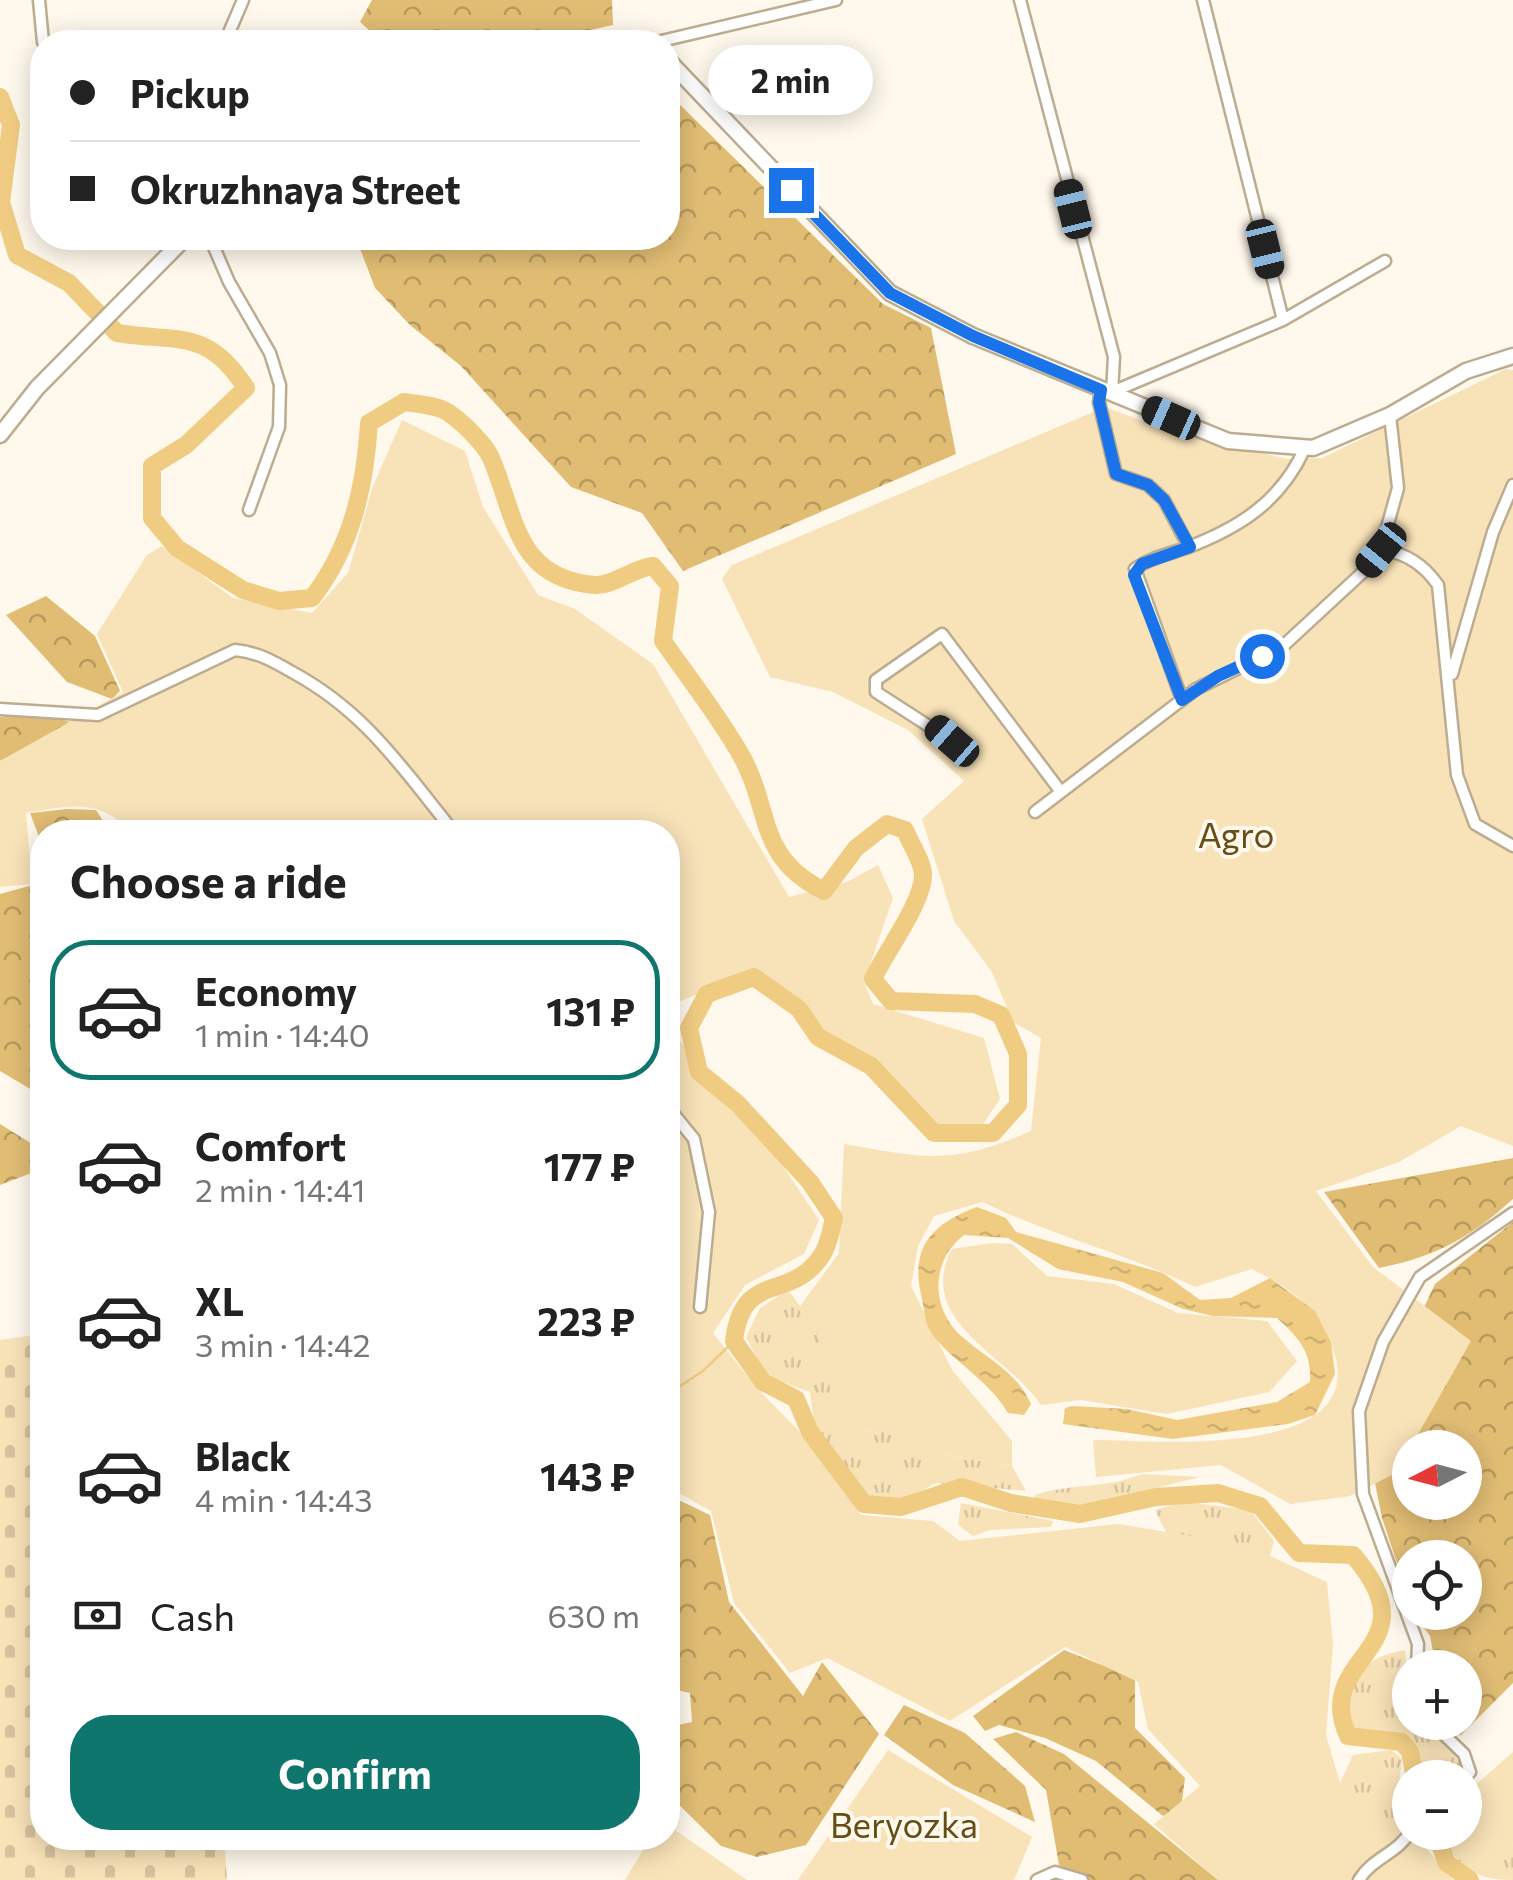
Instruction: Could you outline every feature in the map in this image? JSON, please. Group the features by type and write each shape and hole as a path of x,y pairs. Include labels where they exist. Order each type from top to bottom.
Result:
{"street":[{"path":"40,0 42,30"},
{"path":"230,30 243,0"},
{"path":"680,37 836,0"},
{"path":"1020,0 1114,357 1106,391 1099,402 1116,474 1148,485 1164,500 1190,547"},
{"path":"1203,0 1283,320"},
{"path":"680,73 890,293 973,336 1228,440 1304,450 1390,415 1466,370 1513,356"},
{"path":"0,435 85,338 174,250"},
{"path":"215,250 270,353 280,384 279,427 249,510"},
{"path":"1106,391 1283,320 1385,261"},
{"path":"1035,812 1182,700 1218,676 1283,646 1307,628 1381,550 1398,488 1390,415"},
{"path":"1182,700 1134,575 1142,564 1190,547 1264,507 1290,479 1304,450"},
{"path":"1450,685 1493,532 1513,485"},
{"path":"1381,550 1399,552 1425,566 1438,586 1457,775 1475,824 1513,846"},
{"path":"952,741 876,692 874,685 942,634 1061,792"},
{"path":"0,710 98,715 235,650 254,652 334,694 374,732 444,820"},
{"path":"680,1122 694,1139 709,1212 700,1307"},
{"path":"1418,1650 1363,1494 1359,1411 1383,1342 1420,1276 1513,1213"},
{"path":"1450,1740 1466,1760"},
{"path":"1359,1880 1371,1864 1397,1850"},
{"path":"1037,1880 1054,1872 1082,1880"}],"green space":[{"path":"372,0 612,0 613,25 591,30 369,30 360,22"},
{"path":"680,105 883,304 931,328 956,454 683,571 642,513 571,487 461,366 410,325 375,288 361,250 680,250"},
{"name":"Agro","path":"1506,369 1513,370 1513,1146 1461,1126 1399,1162 1316,1191 1373,1267 1471,1341 1420,1430 1392,1430 1392,1475 1350,1496 1290,1504 1221,1465 1096,1477 1093,1440 1160,1442 1248,1437 1288,1428 1319,1412 1336,1387 1334,1352 1328,1337 1302,1302 1252,1269 1195,1287 983,1202 934,1216 918,1246 911,1286 952,1370 1012,1441 1012,1466 946,1455 884,1428 840,1436 820,1334 798,1309 839,1253 844,1144 939,1156 980,1150 1031,1131 1041,1038 1013,1022 992,972 954,921 922,819 964,781 908,730 833,692 770,677 722,579 732,565 1105,407 1170,431 1287,459 1322,458"},
{"path":"402,420 465,451 483,507 538,595 575,609 653,664 789,897 847,882 878,865 893,898 864,982 873,1004 984,1038 1000,1099 981,1127 939,1128 900,1092 825,1039 757,970 680,1001 680,820 118,820 95,809 70,807 26,813 30,884 0,887 0,761 123,692 97,634 147,555 162,546 233,598 312,613 348,573 373,486"},
{"path":"46,596 95,636 120,691 112,699 67,682 6,615"},
{"path":"45,715 77,724 0,761 0,717"},
{"path":"96,810 102,820 33,820 30,813"},
{"path":"30,886 30,1089 0,1071 0,894"},
{"path":"680,1041 769,1145 819,1220 804,1254 745,1285 713,1333 756,1387 800,1432 861,1515 933,1521 960,1541 1118,1524 1246,1545 1327,1582 1333,1645 1326,1735 1340,1783 1392,1822 1392,1850 1428,1850 1453,1880 1218,1880 1154,1824 1200,1786 1148,1729 1138,1682 1065,1647 950,1721 827,1658 790,1673 734,1603 711,1511 680,1494"},
{"path":"0,1124 30,1143 30,1174 0,1185"},
{"path":"1513,1158 1513,1199 1497,1213 1435,1252 1379,1268 1324,1192"},
{"path":"1513,1222 1513,1683 1482,1714 1482,1650 1433,1650 1426,1630 1482,1630 1482,1540 1392,1540 1392,1548 1372,1468 1418,1320 1435,1284"},
{"path":"1012,1244 1047,1276 1114,1284 1178,1313 1267,1321 1297,1361 1269,1392 1167,1414 1081,1400 1041,1405 954,1317 945,1297 944,1274 952,1249"},
{"path":"788,1290 820,1333 840,1436 884,1428 946,1455 1012,1466 1026,1491 936,1483 901,1502 866,1498 815,1429 810,1392 766,1376 746,1337 760,1308"},
{"path":"30,1336 30,1850 225,1850 227,1880 0,1880 0,1340"},
{"path":"1142,1474 1200,1477 1080,1507 1035,1500 1035,1495 1048,1491 1116,1482"},
{"path":"680,1501 710,1515 729,1602 803,1696 822,1662 879,1734 806,1845 757,1857 721,1846 680,1806 680,1724 692,1722 690,1693 680,1691"},
{"path":"1184,1502 1250,1510 1274,1541 1270,1556 1166,1532 1155,1510"},
{"path":"961,1503 1053,1521 1051,1527 990,1530 973,1536 958,1525"},
{"path":"1064,1650 1135,1678 1135,1728 1185,1778 1181,1809 1163,1816 1096,1761 1045,1738 999,1725 985,1731 973,1716"},
{"path":"1392,1653 1392,1733 1349,1730 1348,1699 1356,1676 1375,1659"},
{"path":"904,1705 965,1733 1025,1786 1035,1822 953,1785 884,1735"},
{"path":"1016,1732 1064,1754 1218,1880 1088,1880 1059,1865 1046,1790 993,1739"},
{"path":"1409,1740 1439,1740 1459,1760 1416,1760"},
{"name":"Beryozka","path":"888,1750 1032,1837 1014,1880 798,1880"},
{"path":"1391,1750 1402,1759 1392,1760 1392,1823 1340,1783 1353,1755"},
{"path":"1513,1752 1513,1843 1493,1860 1482,1849 1482,1779"},
{"name":"Beryozka","path":"680,1833 747,1880 625,1880 643,1850 680,1850"},
{"path":"1513,1843 1513,1880 1478,1874 1451,1850 1482,1849 1493,1860"}],"water":[{"path":"977,1207 1006,1218 1016,1232 1163,1273 1200,1300 1231,1298 1270,1278 1315,1311 1331,1342 1335,1374 1315,1415 1288,1424 1173,1439 1063,1424 1065,1408 1072,1406 1127,1409 1177,1420 1277,1402 1310,1382 1309,1362 1298,1339 1277,1318 1213,1316 1183,1309 1123,1282 1058,1269 1008,1238 964,1235 944,1259 938,1287 940,1302 954,1329 1011,1376 1025,1393 1031,1404 1024,1415 1008,1413 929,1329 919,1281 927,1240 947,1221"}],"waterway":[{"path":"0,97 11,125 1,202 17,255 69,283 117,333 176,339 205,347 232,369 246,388 186,445 152,466 152,518 177,548 243,590 279,601 312,598 347,537 360,493 369,423 404,402 439,408 460,422 488,452 522,541 549,571 595,585 653,566 670,586 663,641 742,757 776,848 802,878 824,891 856,848 887,824 905,830 920,863 922,885 873,979 891,1001 975,1004 1001,1015 1018,1054 1018,1105 993,1133 934,1133 871,1066 818,1037 799,1009 754,977 707,994 689,1028 699,1072 738,1104 810,1182 834,1218 822,1255 796,1279 757,1295 747,1304 734,1341 763,1382 796,1399 810,1432 864,1504 901,1507 962,1487 1011,1503 1080,1514 1156,1497 1218,1493 1260,1506 1299,1553 1353,1555 1375,1587 1382,1612 1378,1633 1345,1687 1341,1709 1348,1736 1402,1742 1412,1760"},
{"path":"680,1386 703,1371 734,1341"},
{"path":"1442,1850 1447,1863 1470,1880"}],"route":[{"path":"791,190 890,293 973,336 1101,390 1099,402 1116,474 1148,485 1164,500 1190,547 1142,564 1134,575 1182,700 1218,676 1262,656"}]}
